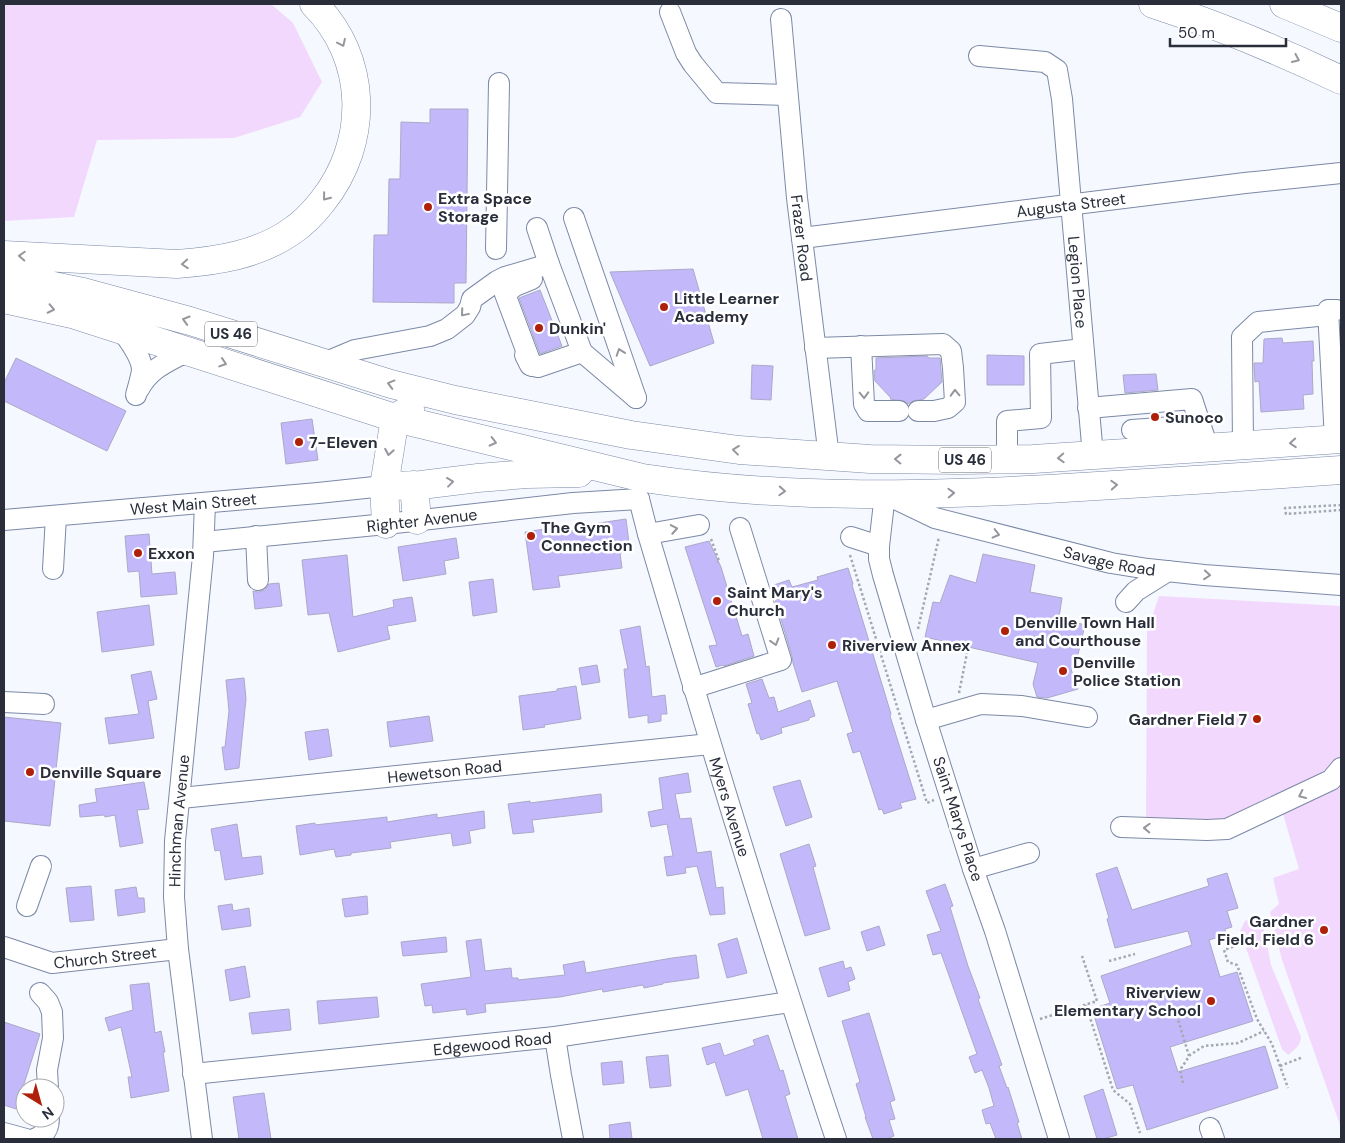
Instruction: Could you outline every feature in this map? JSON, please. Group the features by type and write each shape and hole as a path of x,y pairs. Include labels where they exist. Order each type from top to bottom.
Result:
{"highway":[{"path":"4,255 176,264 196,263 247,253 268,245 293,231 314,212 333,188 351,149 355,128 355,84 350,62 341,40 314,4"},
{"path":"1153,4 1247,38 1341,80"},
{"path":"1284,4 1341,28"},
{"name":"US 46","path":"4,276 83,292 190,322 391,384 455,400 630,435 739,450 828,457 1007,460 1093,456 1134,442 1205,437 1243,446 1338,440"},
{"name":"US 46","path":"4,299 72,314 395,418 660,481 752,490 885,494 1021,491 1341,470"},
{"path":"386,524 384,486 395,418 407,410 430,403 455,400"},
{"path":"384,486 414,485 488,477 612,470"},
{"path":"414,485 417,520"}],"street":[{"path":"670,12 686,53 717,93 787,95"},
{"name":"Frazer Road","path":"780,19 802,238 828,457"},
{"name":"Legion Place","path":"979,56 1045,62 1057,70 1062,99 1093,456"},
{"path":"496,249 499,83"},
{"name":"Augusta Street","path":"802,238 1245,183 1341,173"},
{"path":"532,366 505,294 515,286 537,278 545,283 578,354 636,398 574,218"},
{"path":"537,228 578,354"},
{"path":"324,363 355,350 430,336 447,329 465,315 472,299 497,281 548,264"},
{"path":"497,281 528,362 532,366 538,368 578,354"},
{"path":"1243,446 1242,337 1258,322 1335,312 1338,440"},
{"path":"122,330 141,363 142,372 136,395 144,379 155,369 188,351"},
{"path":"815,348 861,346 943,344 951,351 954,368 955,402 948,408 934,411 868,411 864,404 861,346"},
{"path":"1007,460 1007,421 1041,418 1040,354 1083,349"},
{"path":"1088,408 1192,399 1205,437"},
{"path":"1129,404 1134,442"},
{"path":"639,498 660,481"},
{"name":"West Main Street","path":"4,520 384,486"},
{"name":"Saint Marys Place","path":"885,494 879,546 879,559 883,575 926,720 973,869 995,931 1059,1139"},
{"name":"Savage Road","path":"885,494 935,518 1111,563 1168,571 1341,585"},
{"name":"Righter Avenue","path":"204,542 564,504 639,498"},
{"name":"Myers Avenue","path":"639,498 710,744 790,1002 836,1139"},
{"name":"Hinchman Avenue","path":"202,1139 178,949 174,898 175,841 204,542 206,503"},
{"path":"54,570 56,516"},
{"path":"693,688 781,660 740,528"},
{"path":"648,534 705,531"},
{"path":"256,536 258,580"},
{"path":"850,545 879,546"},
{"path":"1126,602 1136,590 1168,571"},
{"path":"5,702 44,704"},
{"path":"926,720 981,704 1031,707 1087,717"},
{"name":"Hewetson Road","path":"180,798 710,744"},
{"path":"1121,827 1227,830 1331,780 1341,768"},
{"path":"973,869 1029,853"},
{"path":"27,906 41,866"},
{"name":"Church Street","path":"4,947 52,963 178,949"},
{"path":"40,993 48,1002 52,1012 54,1038 47,1070 47,1078"},
{"name":"Edgewood Road","path":"193,1074 555,1037 790,1002"},
{"path":"555,1037 573,1139"},
{"path":"34,1139 41,1137 47,1128"},
{"path":"4,1133 26,1139"}],"path":[{"path":"1341,505 1285,508 1286,514 1341,510"},
{"path":"916,636 940,530"},
{"path":"705,531 720,562 717,562"},
{"path":"850,545 926,803 940,798"},
{"path":"957,702 967,653"},
{"path":"1238,945 1224,950 1228,962 1237,965 1257,1019 1272,1044 1288,1088"},
{"path":"1109,961 1135,954"},
{"path":"1036,1020 1097,1001 1082,956"},
{"path":"1086,1005 1113,1090 1130,1104 1140,1133"},
{"path":"1174,1006 1189,1056"},
{"path":"1183,1083 1180,1070 1189,1056 1204,1046 1238,1043 1264,1031"},
{"path":"1280,1066 1304,1058"}],"shaded area":[{"path":"4,4 271,4 293,23 322,82 300,117 234,138 97,140 74,217 4,221"},
{"path":"1159,596 1341,606 1341,1128 1282,960 1270,912 1279,904 1273,878 1299,869 1279,800 1225,823 1146,821 1147,632"},
{"path":"1257,916 1262,919 1271,965 1301,1037 1298,1045 1288,1055 1282,1049 1240,931 1245,921"}],"building":[{"name":"Extra Space Storage","path":"430,109 468,109 466,283 454,283 454,303 373,302 374,235 388,235 389,179 400,179 401,122 430,123"},
{"name":"Little Learner Academy","path":"693,269 714,343 650,366 610,272"},
{"name":"Dunkin'","path":"540,290 562,346 540,354 519,298"},
{"path":"1282,338 1283,343 1313,341 1313,394 1303,395 1304,409 1261,412 1259,381 1255,382 1254,363 1263,363 1264,339"},
{"path":"987,355 1024,356 1024,385 987,385"},
{"path":"927,356 929,358 940,358 942,382 924,399 908,404 904,401 890,399 875,381 876,358"},
{"path":"16,358 126,411 107,451 4,401 4,383"},
{"path":"752,365 773,366 771,400 751,399"},
{"path":"1156,374 1158,390 1125,393 1123,375"},
{"name":"7-Eleven","path":"312,419 318,460 286,464 281,423"},
{"path":"626,519 630,551 620,553 622,568 558,576 560,587 533,590 525,532 552,528 553,533 592,528 592,524"},
{"path":"149,534 152,574 175,572 177,594 141,597 139,571 128,572 125,536"},
{"path":"456,538 459,558 444,561 446,574 403,581 398,547"},
{"name":"Saint Mary's Church","path":"709,541 721,567 742,636 748,634 754,656 716,667 709,646 717,645 685,547"},
{"name":"Denville Town Hall and Courthouse","path":"983,554 1035,565 1030,592 1062,598 1059,618 1085,625 1075,667 1071,669 1078,689 1047,698 1037,697 1033,684 1038,663 925,637 933,602 940,603 950,575 976,583"},
{"path":"347,555 353,617 394,607 393,600 412,597 416,621 387,626 390,639 338,652 329,613 308,615 302,560"},
{"path":"848,568 891,714 890,716 916,799 900,803 902,808 884,814 882,809 879,810 860,751 853,753 847,734 853,732 837,681 802,692 771,586 789,580 792,587 818,580 817,577"},
{"path":"493,579 497,612 473,616 469,582"},
{"path":"279,583 282,606 255,609 253,591 259,592 265,590 269,584"},
{"path":"149,605 154,645 102,652 97,612"},
{"path":"640,626 646,667 649,666 652,697 665,695 667,714 661,714 661,721 648,723 648,715 629,718 624,669 628,669 620,630"},
{"path":"597,665 600,682 582,685 579,668"},
{"path":"151,671 157,699 148,701 154,738 109,744 105,718 139,714 131,675"},
{"path":"244,678 246,699 239,768 225,770 222,747 225,747 229,711 226,680"},
{"path":"762,679 769,698 774,697 778,712 810,700 815,716 809,718 809,720 781,728 782,733 761,740 759,733 757,734 748,704 752,703 746,684"},
{"path":"576,686 581,719 523,730 519,696 557,691 557,689"},
{"path":"429,716 433,741 390,747 387,722"},
{"name":"Denville Square","path":"4,717 61,723 50,826 4,821"},
{"path":"328,729 332,756 309,760 305,732"},
{"path":"688,773 691,792 675,794 680,819 691,818 697,853 711,851 716,888 723,887 725,914 710,915 697,866 685,868 686,873 667,876 664,857 673,856 667,824 651,827 648,812 663,809 659,778"},
{"path":"800,780 812,817 786,826 773,787"},
{"path":"144,782 149,809 137,810 143,843 120,847 115,815 80,817 79,805 97,802 95,789"},
{"path":"601,794 602,812 532,820 534,832 513,834 508,804"},
{"path":"484,811 485,828 469,831 471,843 453,846 451,833 390,842 391,848 351,853 351,855 336,857 334,849 300,855 296,826 387,817 387,822 437,814 437,818"},
{"path":"237,824 242,858 261,856 263,874 225,880 220,850 215,851 211,829"},
{"path":"809,844 816,866 813,867 830,929 805,936 780,854"},
{"name":"Riverview Elementary School","path":"1117,867 1132,910 1209,886 1207,879 1227,873 1238,908 1227,911 1232,927 1225,929 1226,935 1209,940 1220,977 1237,972 1253,1021 1170,1047 1178,1072 1265,1046 1278,1088 1147,1130 1133,1085 1117,1089 1092,1009 1110,1003 1101,976 1192,945 1188,931 1115,948 1107,919 1109,918 1096,874"},
{"path":"945,884 953,906 950,907 968,966 980,998 978,999 1002,1065 999,1066 1008,1087 1019,1122 1017,1123 1022,1139 996,1139 990,1123 986,1124 982,1110 994,1106 989,1088 982,1070 975,1073 969,1057 977,1054 941,953 933,955 927,935 941,931 926,891"},
{"path":"91,886 94,920 70,922 66,888"},
{"path":"136,887 138,898 144,898 145,912 118,916 115,890"},
{"path":"367,896 368,914 345,917 342,899"},
{"path":"232,904 233,911 249,908 251,926 222,930 218,906"},
{"path":"879,926 885,945 867,951 861,932"},
{"path":"446,937 447,952 403,956 401,942"},
{"path":"737,938 747,973 727,978 718,944"},
{"path":"481,939 485,971 511,968 512,978 518,978 518,980 565,975 563,965 584,961 586,973 696,955 699,978 663,983 644,988 643,985 603,992 602,989 560,997 485,1004 486,1012 467,1015 466,1009 433,1013 432,1005 425,1006 421,984 471,977 466,941"},
{"path":"843,961 845,969 851,967 855,979 848,982 850,990 828,997 819,968"},
{"path":"245,966 250,997 230,1001 225,970"},
{"path":"149,983 155,1033 161,1031 169,1091 131,1098 128,1077 132,1077 121,1027 109,1031 105,1018 133,1010 130,985"},
{"path":"377,997 379,1017 319,1024 317,1001"},
{"path":"289,1009 291,1030 252,1034 249,1013"},
{"path":"869,1013 895,1100 890,1102 895,1119 889,1120 894,1136 886,1139 873,1139 856,1084 860,1082 842,1021"},
{"path":"4,1022 40,1034 26,1078 15,1078 15,1109 4,1105"},
{"path":"768,1035 780,1071 783,1070 790,1094 785,1096 798,1139 763,1139 748,1089 726,1096 715,1062 707,1065 702,1048 720,1043 724,1056 755,1045 753,1040"},
{"path":"668,1055 671,1086 650,1088 646,1057"},
{"path":"622,1061 624,1083 603,1085 601,1063"},
{"path":"1103,1089 1117,1135 1097,1139 1084,1096"},
{"path":"264,1093 271,1139 239,1139 233,1097"},
{"path":"630,1122 632,1139 610,1139 609,1125"}],"place":[{"name":"Extra Space Storage","path":"428,207"},
{"name":"Little Learner Academy","path":"664,307"},
{"name":"Dunkin'","path":"539,328"},
{"name":"Sunoco","path":"1155,417"},
{"name":"7-Eleven","path":"299,442"},
{"name":"The Gym Connection","path":"531,536"},
{"name":"Exxon","path":"138,553"},
{"name":"Saint Mary's Church","path":"717,601"},
{"name":"Denville Town Hall and Courthouse","path":"1005,631"},
{"name":"Riverview Annex","path":"832,645"},
{"name":"Denville Police Station","path":"1063,671"},
{"name":"Gardner Field 7","path":"1257,719"},
{"name":"Denville Square","path":"30,772"},
{"name":"Gardner Field, Field 6","path":"1324,930"},
{"name":"Riverview Elementary School","path":"1211,1001"}]}
